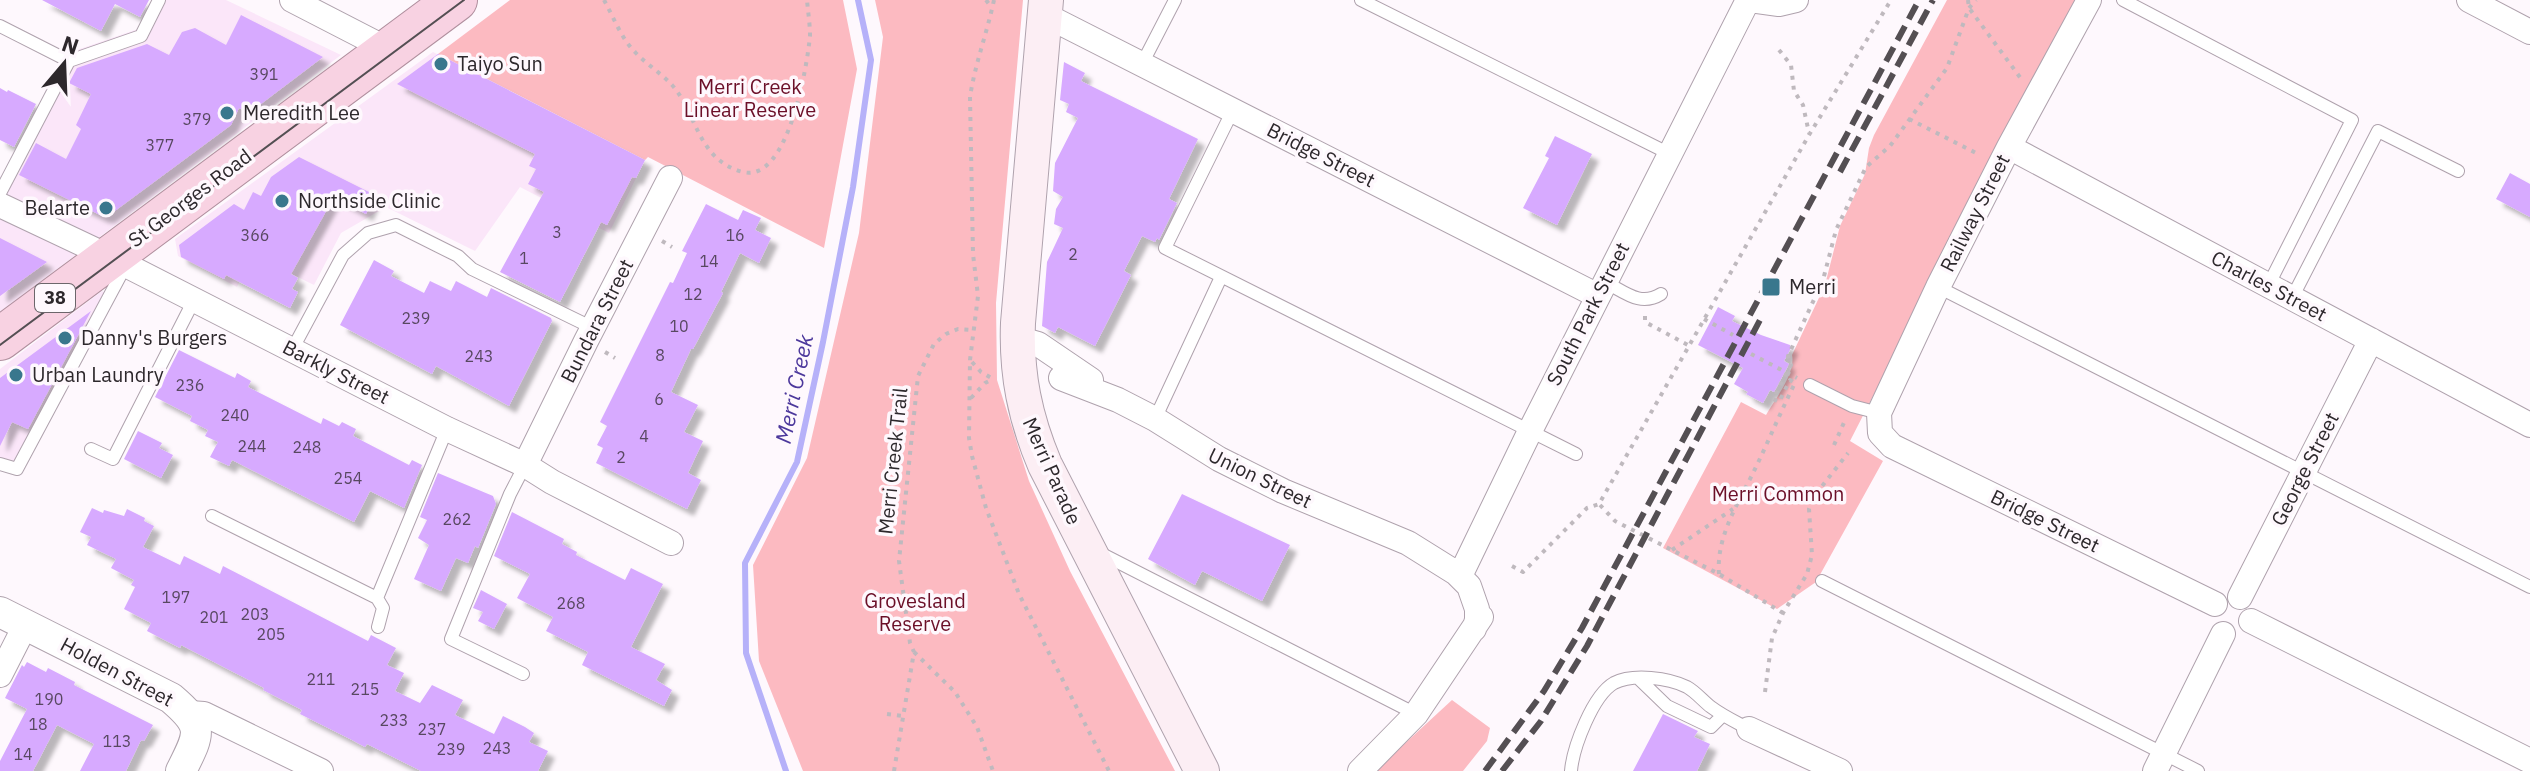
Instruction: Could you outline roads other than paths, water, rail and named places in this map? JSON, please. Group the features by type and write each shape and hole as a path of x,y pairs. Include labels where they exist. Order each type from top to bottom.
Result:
{"highway":[{"name":"St Georges Road","path":"0,339 118,261 456,0"}],"main road":[{"name":"Merri Parade","path":"1045,8 1017,338 1021,389 1031,431 1045,465 1202,771"}],"street":[{"path":"292,0 389,50"},
{"path":"1749,0 1779,4 1796,0"},
{"name":"South Park Street","path":"1464,568 1668,153 1749,0"},
{"name":"Railway Street","path":"1879,423 1938,287 2089,0"},
{"path":"2469,0 2530,32"},
{"name":"Bridge Street","path":"1045,8 1083,34 1233,110 1601,289"},
{"name":"Charles Street","path":"2004,157 2292,298 2530,425"},
{"name":"Bundara Street","path":"525,465 670,178"},
{"name":"Barkly Street","path":"0,205 525,465 671,543"},
{"name":"Union Street","path":"1017,338 1038,344 1118,400"},
{"name":"George Street","path":"2240,597 2371,340"},
{"name":"Union Street","path":"1061,378 1118,400 1238,470 1305,501 1408,543 1449,550 1464,568"},
{"name":"Bridge Street","path":"1879,423 1892,446 2215,604"},
{"path":"1360,771 1416,714 1484,611 1486,595 1478,571 1464,568"},
{"path":"2226,596 2240,597 2249,604 2251,621 2240,634 2223,634 2211,618 2215,604 2226,596"},
{"path":"0,675 13,618"},
{"name":"Holden Street","path":"13,618 171,698 190,713 204,714 321,771"},
{"path":"2251,621 2530,761"},
{"path":"2160,762 2223,634"},
{"path":"181,771 194,745 197,731 190,713"},
{"path":"1749,729 1840,771"}],"lane":[{"path":"0,193 69,61 141,36 159,0"},
{"path":"1142,64 1175,0"},
{"path":"1361,0 1668,153"},
{"path":"2123,0 2352,120 2268,286"},
{"path":"0,26 69,61"},
{"path":"1233,110 1165,248 1576,454"},
{"path":"2292,298 2378,131 2458,171"},
{"path":"292,350 343,255 368,233 396,225 458,256 472,269 593,328"},
{"path":"0,464 17,469 118,261"},
{"path":"1155,419 1221,277"},
{"path":"1938,287 2530,587"},
{"name":"Bridge Street","path":"1601,289 1650,300 1661,294"},
{"path":"91,449 113,459 194,300"},
{"path":"1810,385 1879,423"},
{"path":"377,598 447,429"},
{"path":"523,674 451,639 510,494 525,465"},
{"path":"212,516 377,598 383,608 378,627"},
{"path":"1087,547 1416,714"},
{"path":"1822,581 2160,762 2198,771"},
{"path":"1638,678 1667,706 1711,727 1723,715"},
{"path":"1571,771 1582,729 1606,691 1619,681 1638,678 1685,686 1723,715 1749,729"}],"waterway":[{"name":"Merri Creek","path":"786,771 746,653 745,563 797,462 823,342 853,187 871,60 858,0"}],"tram line":[{"path":"0,345 464,0"}],"railway":[{"path":"1485,771 1544,691 1582,628 1919,0"},
{"path":"1840,172 1933,0"},
{"path":"1502,771 1541,721 1587,646 1760,320"}],"place":[{"name":"Taiyo Sun","path":"441,64"},
{"name":"Meredith Lee","path":"227,113"},
{"name":"Northside Clinic","path":"282,201"},
{"name":"Belarte","path":"106,208"},
{"name":"Merri","path":"1771,287"},
{"name":"Danny's Burgers","path":"65,338"},
{"name":"Urban Laundry","path":"16,375"}],"park label":[{"name":"Merri Creek Linear Reserve","path":"750,98"},
{"name":"Merri Common","path":"1778,494"},
{"name":"Grovesland Reserve","path":"915,612"}]}
